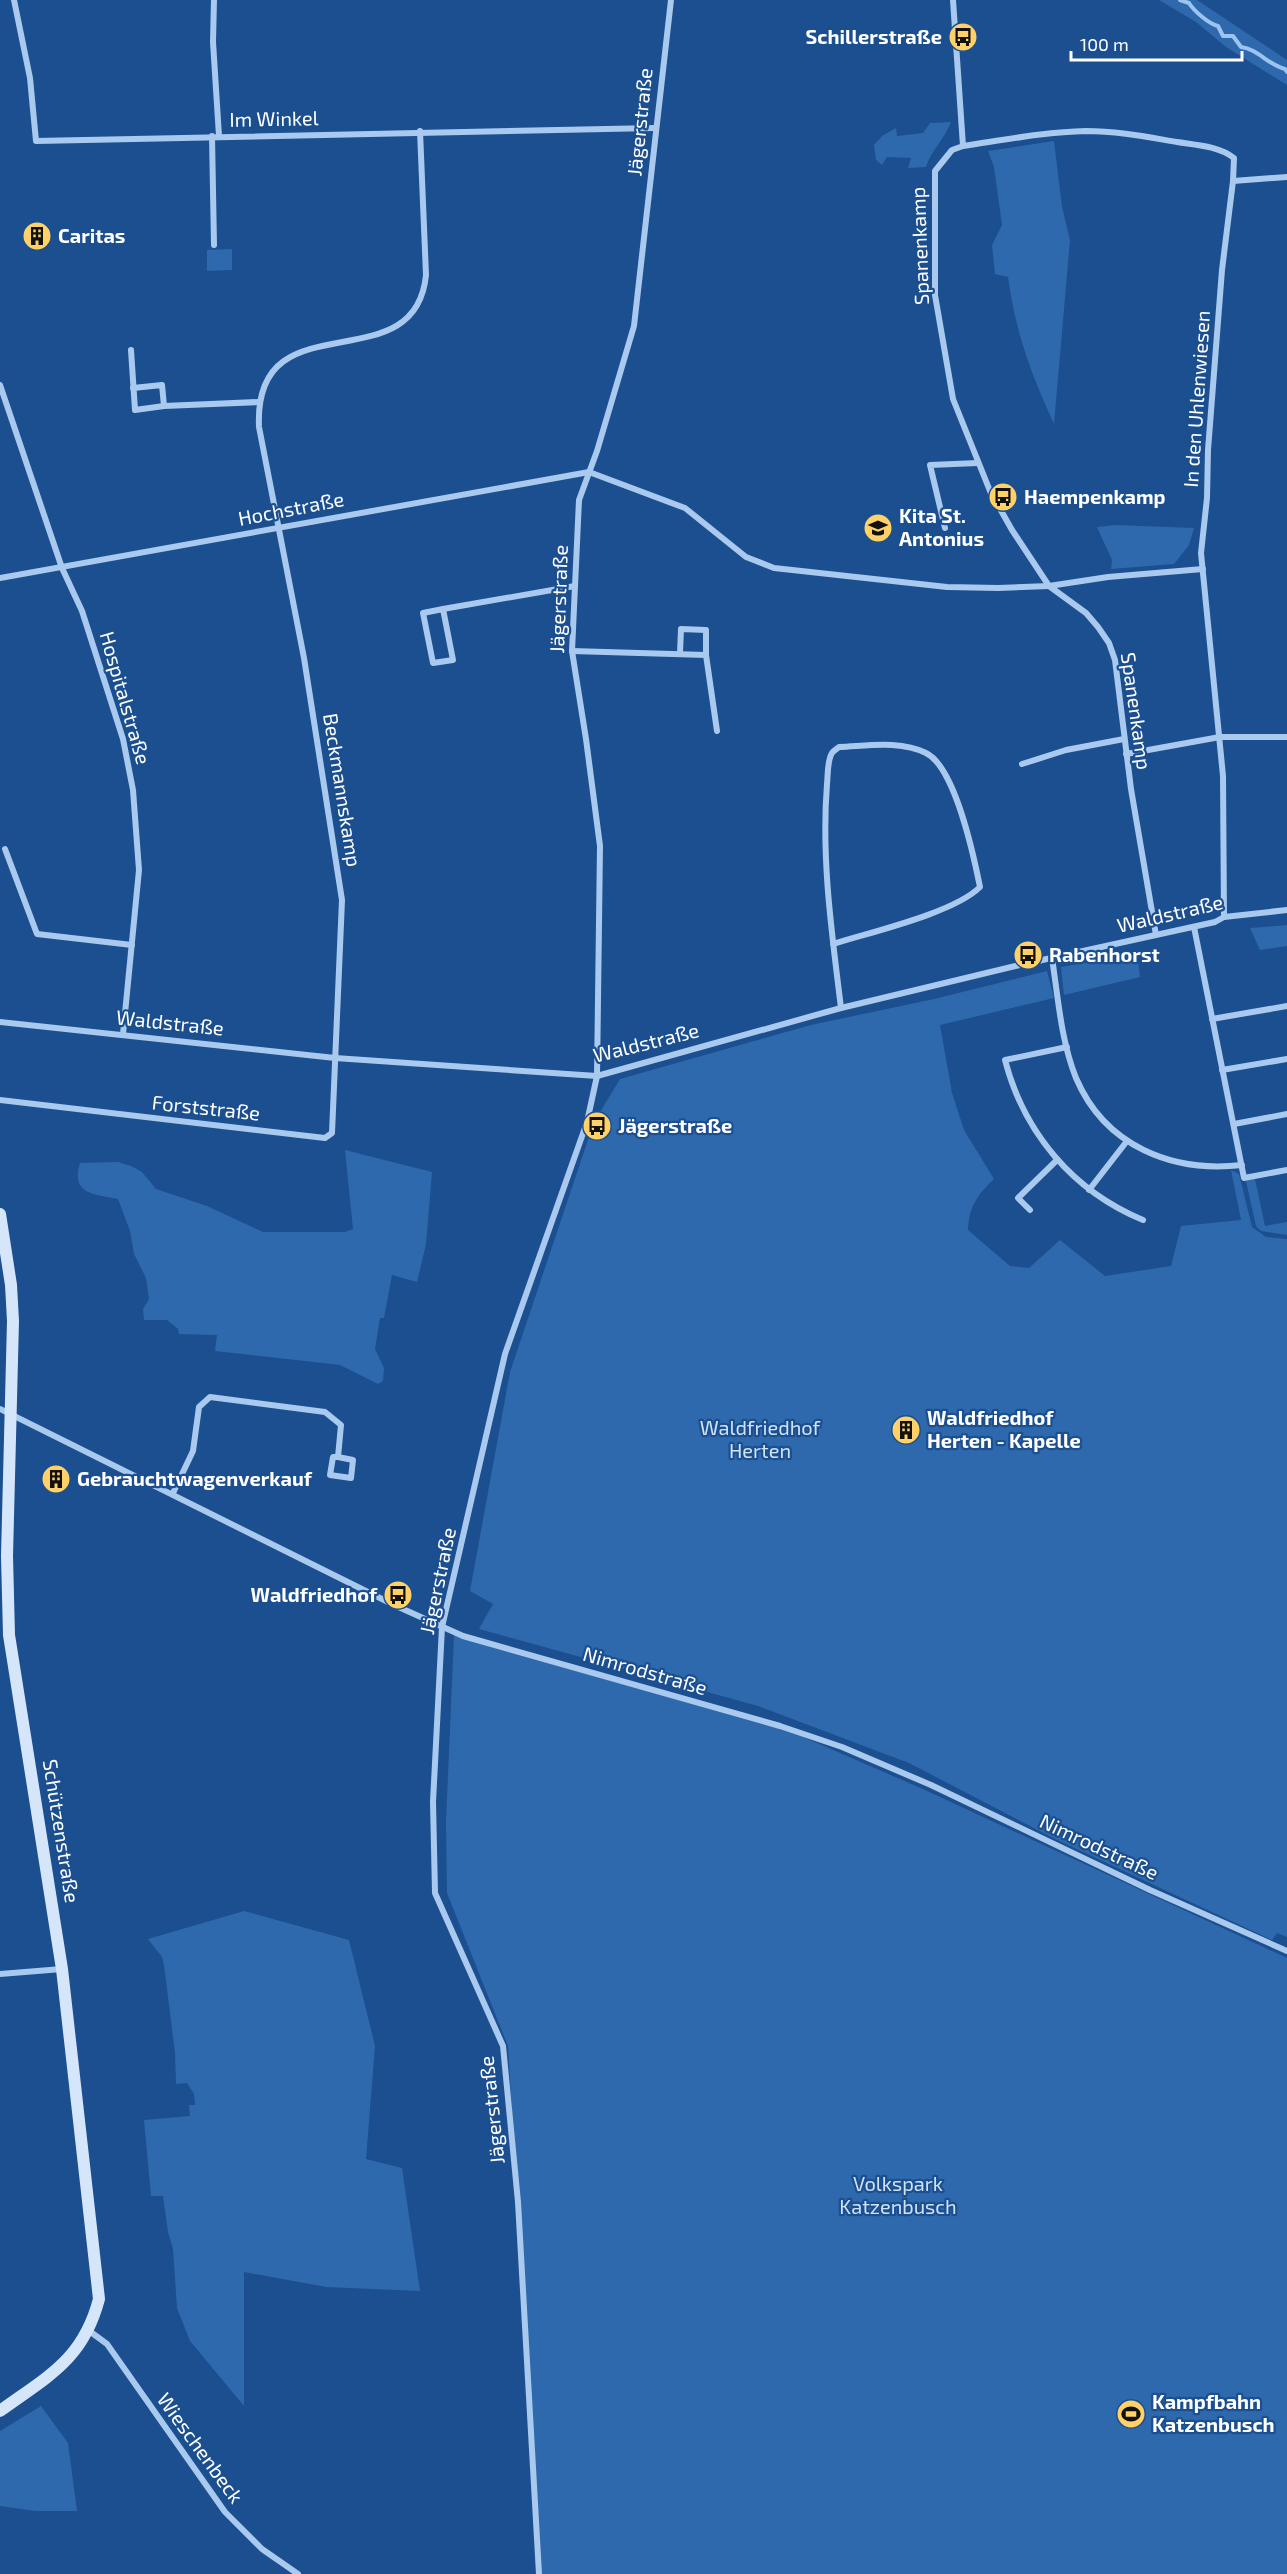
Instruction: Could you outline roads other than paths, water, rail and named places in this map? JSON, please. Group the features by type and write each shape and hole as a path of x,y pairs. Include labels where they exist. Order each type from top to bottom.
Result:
{"main road":[{"name":"Schützenstraße","path":"0,1214 11,1285 13,1321 5,1411 7,1556 4,1635 62,1969 99,2299 82,2344 67,2361 0,2411"}],"street":[{"name":"Im Winkel","path":"14,0 30,78 36,141 420,131 656,128"},
{"path":"214,0 216,136 214,245"},
{"name":"Jägerstraße","path":"539,2574 518,2202 503,2046 435,1893 433,1802 442,1627 505,1354 587,1122 597,1076 600,846 572,651 579,500 597,451 634,326 671,0"},
{"path":"953,0 963,146"},
{"path":"131,350 135,410 164,406 259,402 268,376 280,363 297,353 392,330 408,319 419,304 425,289 426,275 420,131"},
{"name":"In den Uhlenwiesen","path":"963,146 1054,133 1088,131 1128,134 1225,151 1234,158 1222,270 1212,390 1207,498 1201,553 1223,776 1224,917"},
{"name":"Spanenkamp","path":"963,146 952,150 935,171 935,295 953,399 990,491 1012,530 1049,586 1086,614 1109,643 1114,660 1126,754 1156,935"},
{"path":"1233,181 1287,177"},
{"name":"Hospitalstraße","path":"0,385 62,568 82,611 123,739 133,790 138,870 123,1034"},
{"path":"133,388 162,385 164,406"},
{"name":"Beckmannskamp","path":"259,402 259,427 304,658 342,900 335,1058"},
{"path":"945,528 930,465 978,463"},
{"path":"588,472 685,508 746,557 774,568 947,587 1049,586 1108,577 1203,569"},
{"name":"Hochstraße","path":"0,578 588,472"},
{"path":"443,609 453,660 432,663 423,613 443,609 575,586"},
{"path":"680,653 681,629 706,630 706,655 717,731"},
{"path":"572,651 706,655"},
{"path":"1126,754 1220,737 1287,737"},
{"path":"1022,764 1066,750 1124,739"},
{"path":"833,944 913,919 969,898 980,887 959,805 940,765 927,753 898,745 839,747 832,752 828,763 825,805 827,883 833,944 841,1008"},
{"path":"5,849 37,934 132,945"},
{"name":"Waldstraße","path":"0,1022 335,1058 597,1076 841,1008 1194,927 1215,922 1224,917 1287,910"},
{"path":"1194,927 1244,1178 1287,1170"},
{"path":"1052,958 1067,1047 1077,1079 1095,1108 1110,1126 1145,1152 1172,1162 1203,1166 1242,1165"},
{"path":"1212,1019 1287,1006"},
{"path":"1067,1047 1005,1060 1026,1117 1045,1147 1089,1190 1128,1214 1143,1220"},
{"name":"Forststraße","path":"0,1100 325,1138 332,1133 335,1058"},
{"path":"1222,1070 1287,1059"},
{"path":"1234,1125 1287,1114"},
{"path":"1089,1190 1128,1141"},
{"path":"1030,1210 1018,1198 1057,1160"},
{"path":"172,1493 193,1451 198,1407 210,1398 325,1412 341,1425 338,1457"},
{"name":"Nimrodstraße","path":"5,1411 442,1627 482,1642 780,1726 842,1747 931,1785 1150,1890 1287,1951"},
{"path":"333,1457 338,1457 353,1460 351,1478 330,1475 333,1457"},
{"path":"0,1974 62,1969"},
{"name":"Wieschenbeck","path":"88,2330 107,2344 225,2512 262,2549 298,2574"}],"waterway":[{"path":"1180,0 1189,3 1202,17 1218,26 1223,36 1233,36 1241,47 1253,51 1287,72"}],"place":[{"name":"Schillerstraße","path":"963,37"},
{"name":"Caritas","path":"37,236"},
{"name":"Haempenkamp","path":"1003,497"},
{"name":"Kita St. Antonius","path":"878,528"},
{"name":"Rabenhorst","path":"1028,955"},
{"name":"Jägerstraße","path":"597,1126"},
{"name":"Waldfriedhof Herten - Kapelle","path":"906,1430"},
{"name":"Gebrauchtwagenverkauf","path":"56,1479"},
{"name":"Waldfriedhof","path":"398,1595"},
{"name":"Kampfbahn Katzenbusch","path":"1131,2414"}],"park label":[{"name":"Waldfriedhof Herten","path":"760,1440"},
{"name":"Volkspark Katzenbusch","path":"898,2196"}]}
